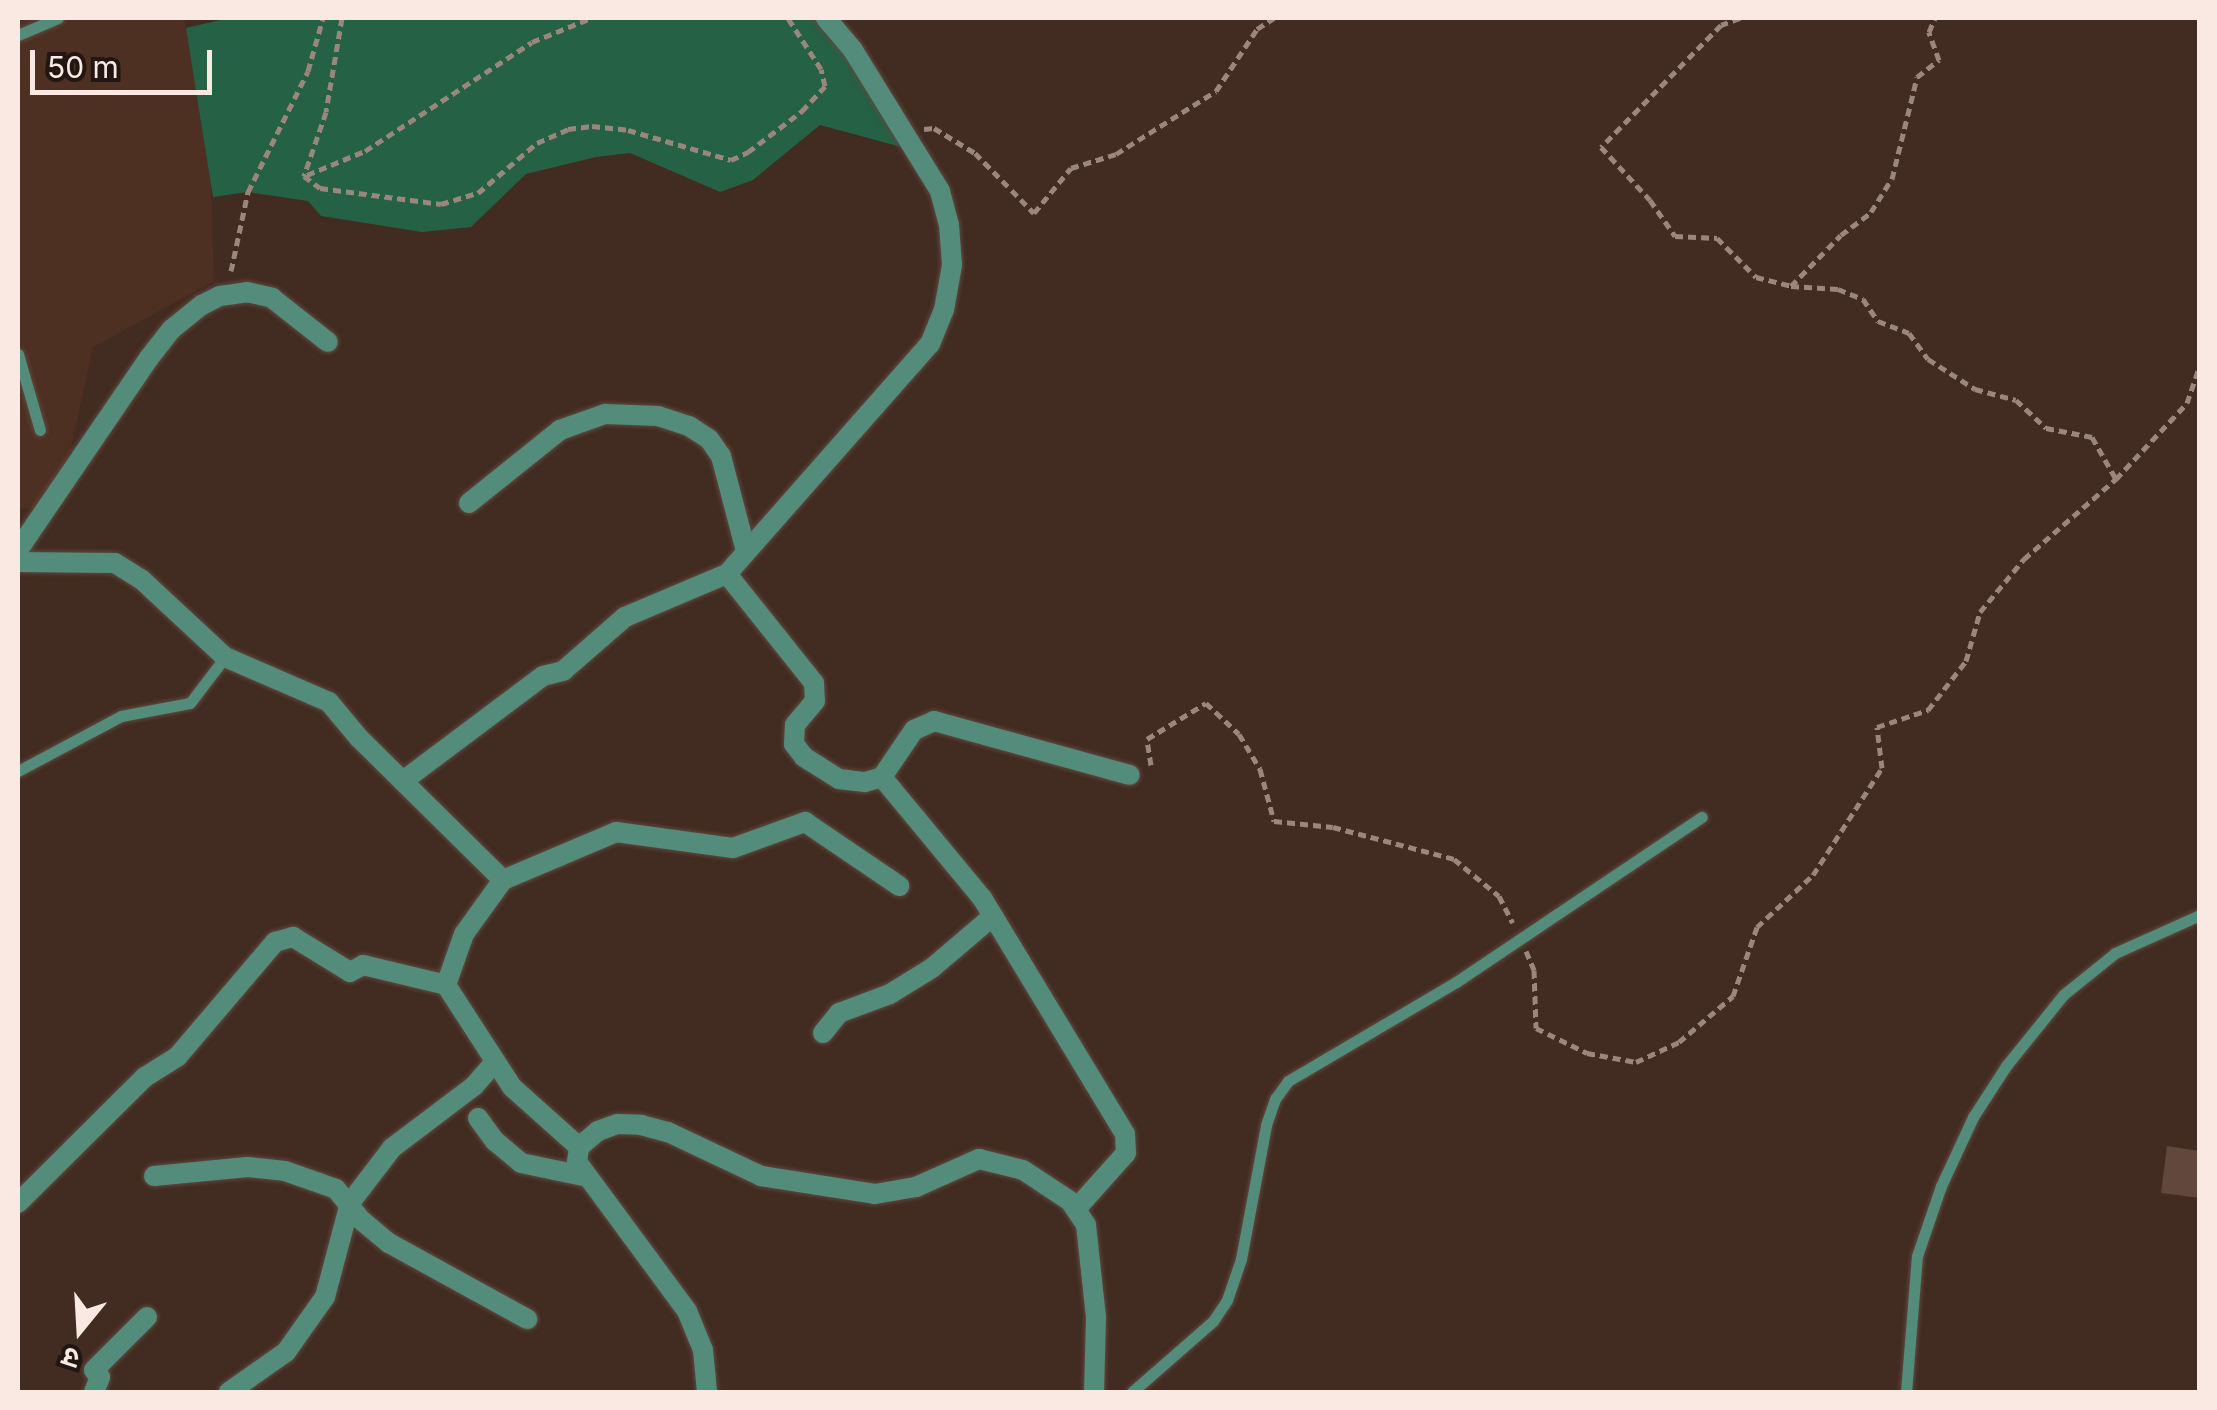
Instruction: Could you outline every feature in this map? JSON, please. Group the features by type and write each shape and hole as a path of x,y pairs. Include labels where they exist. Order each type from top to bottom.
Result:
{"street":[{"path":"402,781 543,676 563,671 625,617 727,574 904,378 930,344 944,310 952,265 949,226 940,191 826,18"},
{"path":"18,550 172,329 220,296 247,292 272,298 328,342"},
{"path":"469,504 560,430 605,414 658,416 709,439 721,456 746,550"},
{"path":"18,562 115,563 141,578 225,657 328,702 503,880"},
{"path":"727,574 814,683 814,701 792,733 794,744 804,757 839,779 865,782 882,778 914,730 934,720 1130,775"},
{"path":"882,778 950,854 993,916 1125,1134 1126,1153 1076,1208"},
{"path":"446,986 464,934 503,880 616,832 733,848 806,822 899,886"},
{"path":"823,1034 839,1013 890,994 932,968 993,916"},
{"path":"18,1203 145,1077 178,1056 275,942 293,937 350,972 363,964 446,986 512,1087 579,1147"},
{"path":"229,1392 286,1352 325,1297 350,1203 392,1148 474,1086 495,1062"},
{"path":"478,1118 494,1141 521,1163 588,1178"},
{"path":"707,1392 702,1350 687,1311 577,1162 579,1147 598,1131 618,1124 642,1125 668,1132 761,1176 875,1194 897,1194 962,1165 994,1160 1023,1170 1076,1208 1086,1225 1093,1274 1094,1392"},
{"path":"154,1176 248,1167 285,1170 336,1189 360,1219 389,1243 527,1318"},
{"path":"94,1392 100,1377 94,1370 147,1317"}],"lane":[{"path":"18,35 58,18"},
{"path":"18,354 40,430"},
{"path":"18,770 121,716 190,703 225,657"},
{"path":"1132,1392 1213,1321 1227,1300 1241,1259 1266,1126 1275,1099 1288,1081 1418,1006 1702,816"},
{"path":"1906,1392 1917,1256 1941,1186 1973,1117 2006,1066 2063,995 2115,953 2200,916"}],"path":[{"path":"220,296 235,258 251,183 313,59 323,18"},
{"path":"304,176 326,112 342,18"},
{"path":"304,176 365,151 532,42 591,18"},
{"path":"304,176 320,188 418,202 460,201 496,181 537,143 568,130 592,126 628,130 731,160 748,152 802,111 825,86 821,69 788,18"},
{"path":"904,132 934,128 975,154 1034,213 1071,168 1116,154 1216,92 1257,29 1274,18"},
{"path":"1740,18 1721,25 1601,147 1650,200 1675,236 1717,238 1756,277 1792,286 1838,289 1863,300 1878,321 1909,333 1928,359 1975,389 2016,400 2046,428 2092,437 2116,479"},
{"path":"1792,286 1841,235 1870,212 1892,179 1917,77 1939,60 1929,32 1935,18"},
{"path":"1130,775 1153,777 1147,739 1206,703 1239,734 1260,769 1274,820 1334,828 1454,858 1499,896 1520,937 1534,970 1536,1028 1588,1052 1636,1062 1679,1042 1733,996 1757,927 1813,876 1882,768 1878,727 1928,710 1966,661 1980,612 2024,559 2116,479 2187,403 2200,365"}],"shaded area":[{"path":"18,18 184,18 210,161 214,281 93,347 58,507 18,509"}],"green space":[{"path":"229,18 827,18 901,147 820,125 753,180 720,192 630,153 596,157 526,174 471,227 422,232 321,216 308,201 248,192 213,197 186,28"}],"building":[{"path":"2167,1146 2200,1151 2200,1198 2161,1193"}]}
